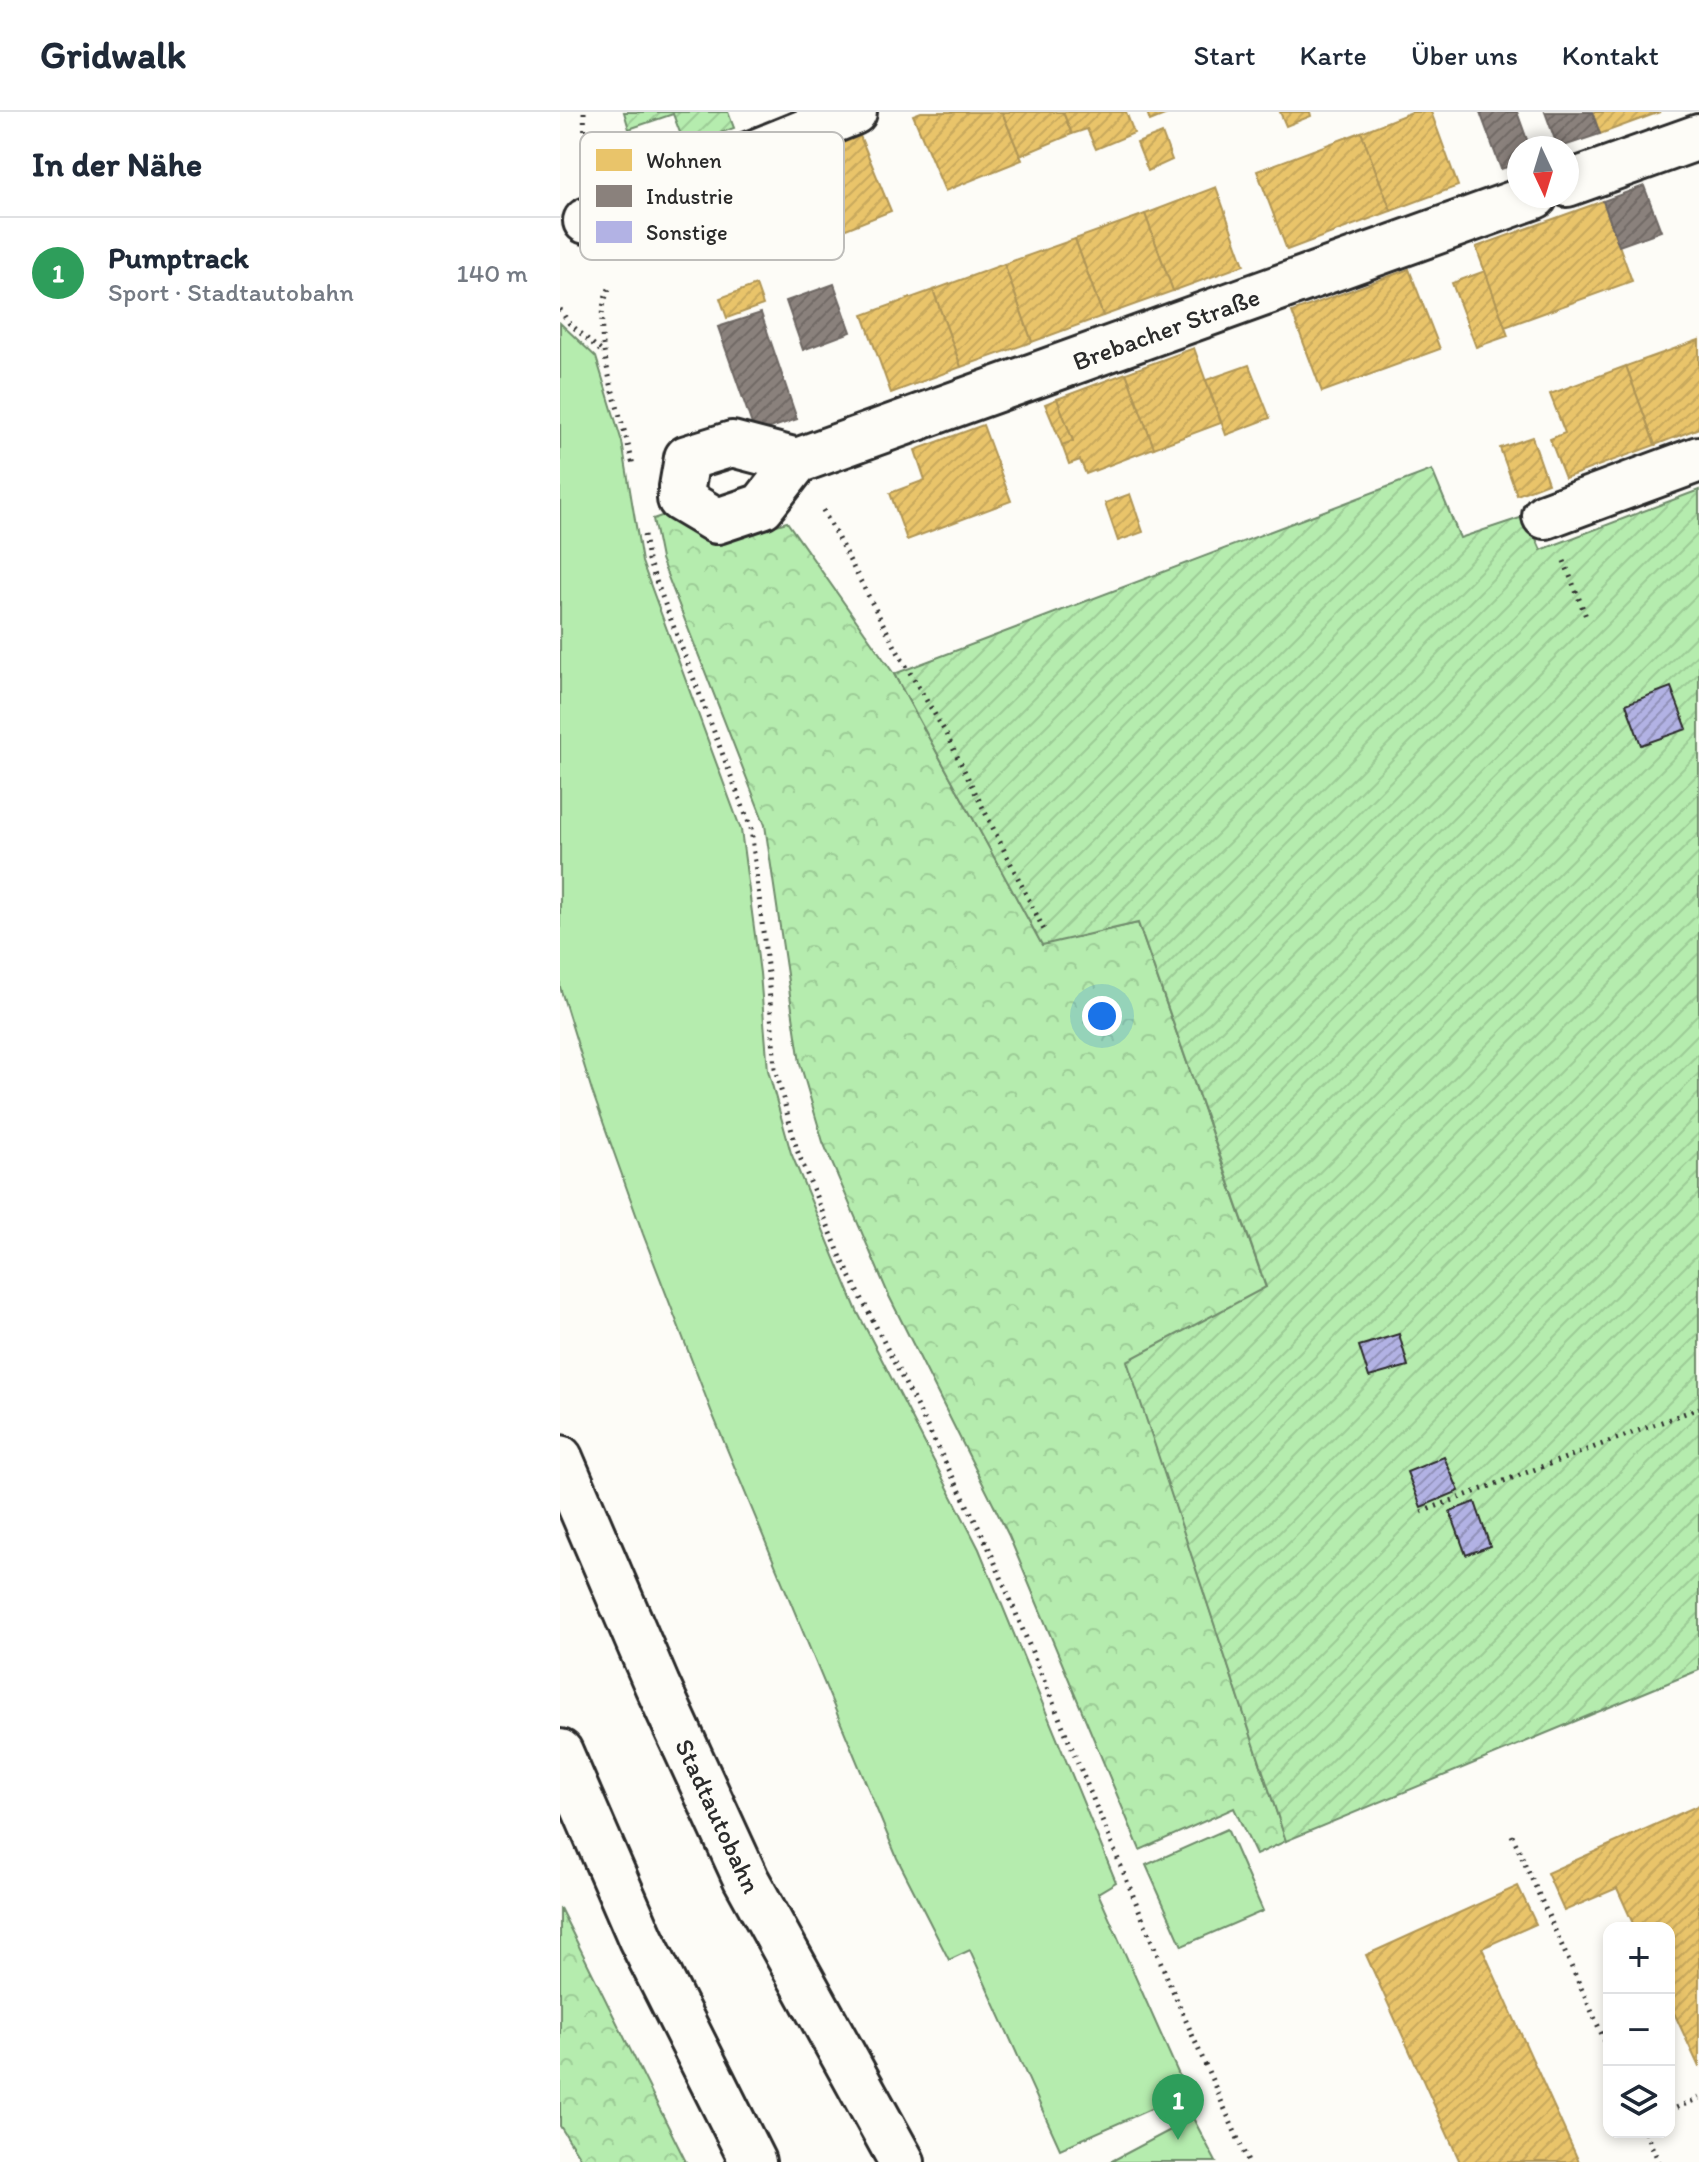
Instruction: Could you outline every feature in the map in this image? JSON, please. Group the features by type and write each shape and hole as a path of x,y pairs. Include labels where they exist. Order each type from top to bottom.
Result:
{"main road":[{"path":"805,132 854,112"},
{"path":"1579,180 1699,137"},
{"name":"Brebacher Straße","path":"797,461 1507,206"},
{"path":"1545,516 1699,459"},
{"name":"Stadtautobahn","path":"560,1458 657,1685 746,1879 902,2162"},
{"path":"560,1752 641,1939 753,2162"}],"path":[{"path":"609,289 603,301 603,353 629,441 634,471"},
{"path":"560,309 569,323 603,353"},
{"path":"797,461 899,654 944,730 1044,930"},
{"path":"1545,516 1587,619"},
{"path":"644,530 648,560 751,828 775,1068 797,1150 853,1284 988,1546 1169,1982 1248,2162"},
{"path":"1421,1512 1699,1408"},
{"path":"1512,1835 1603,2028"},
{"path":"1675,2108 1699,2098"},
{"path":"1648,2138 1659,2162"}],"green space":[{"path":"624,112 728,112 734,128 723,132 680,132 673,114 629,129"},
{"path":"560,323 596,357 622,442 642,562 741,830 760,973 768,1070 791,1153 857,1311 979,1549 1116,1882 1098,1893 1187,2093 1060,2149 970,1950 949,1960 897,1858 712,1413 643,1234 592,1091 560,987"},
{"path":"1432,470 1460,538 1526,516 1541,550 1699,490 1699,1670 1286,1841 1127,1361 1266,1287 1138,923 1042,945 894,674"},
{"path":"667,514 713,543 787,522 894,674 1042,944 1138,923 1266,1288 1128,1362 1286,1841 1256,1855 1234,1808 1140,1850 1009,1536 889,1296 823,1142 800,1063 765,825 661,559 653,519"},
{"path":"1227,1829 1263,1911 1182,1946 1146,1865"},
{"path":"560,1908 686,2162 583,2162 560,2126"},
{"path":"1193,2118 1216,2162 1110,2162"}],"building: Wohnen":[{"path":"921,112 1002,112 1022,160 945,191 913,115"},
{"path":"1002,112 1063,112 1072,134 1020,156"},
{"path":"1063,112 1126,112 1134,133 1096,149 1087,129 1072,134"},
{"path":"1147,112 1172,112 1150,121"},
{"path":"1280,112 1310,112 1311,116 1286,126"},
{"path":"1412,112 1431,112 1458,186 1391,211 1361,132"},
{"path":"1592,112 1660,112 1600,134"},
{"path":"1361,132 1391,211 1287,250 1257,171"},
{"path":"1162,133 1172,160 1148,171 1137,143"},
{"path":"860,136 891,211 844,230 844,142"},
{"path":"1216,187 1244,265 1173,291 1145,214"},
{"path":"1603,201 1632,281 1505,327 1476,247"},
{"path":"1145,214 1173,291 1103,316 1075,239"},
{"path":"1075,239 1103,316 1032,342 1004,264"},
{"path":"1004,264 1032,342 961,367 933,290"},
{"path":"1409,269 1440,349 1322,392 1292,312"},
{"path":"1485,271 1508,336 1476,347 1452,283"},
{"path":"756,285 763,305 727,318 720,298"},
{"path":"933,290 961,367 891,393 863,315"},
{"path":"1699,340 1699,428 1655,445 1626,366"},
{"path":"1194,348 1221,423 1154,448 1126,373"},
{"path":"1249,365 1270,418 1226,435 1206,380"},
{"path":"1626,366 1655,445 1565,478 1550,439 1565,433 1550,394"},
{"path":"1126,373 1154,448 1086,474 1080,460 1069,464 1062,445 1073,441 1057,399"},
{"path":"1057,399 1073,441 1062,445 1045,404"},
{"path":"983,425 1011,501 907,540 890,493 925,480 915,450"},
{"path":"1532,437 1548,483 1517,495 1500,448"},
{"path":"1130,494 1143,532 1118,541 1105,503"},
{"path":"1699,1805 1699,2067 1675,2015 1675,1922 1632,1922 1617,1888 1564,1911 1547,1873"},
{"path":"1518,1886 1536,1924 1482,1948 1579,2162 1460,2162 1366,1955"}],"building: Industrie":[{"path":"1480,112 1517,112 1526,136 1507,136 1507,167 1501,169"},
{"path":"1545,112 1592,112 1600,134 1579,141 1579,136 1554,136"},
{"path":"1644,186 1661,231 1619,246 1603,201"},
{"path":"834,284 851,332 803,350 786,301"},
{"path":"761,313 797,419 755,433 718,327"}],"building: Sonstige":[{"path":"1671,687 1687,729 1641,745 1626,704"},
{"path":"1399,1334 1408,1366 1369,1377 1359,1346"},
{"path":"1444,1457 1459,1491 1421,1507 1407,1472"},
{"path":"1475,1502 1490,1546 1466,1555 1450,1511"}],"place":[{"name":"Pumptrack","path":"1178,2140"}]}
